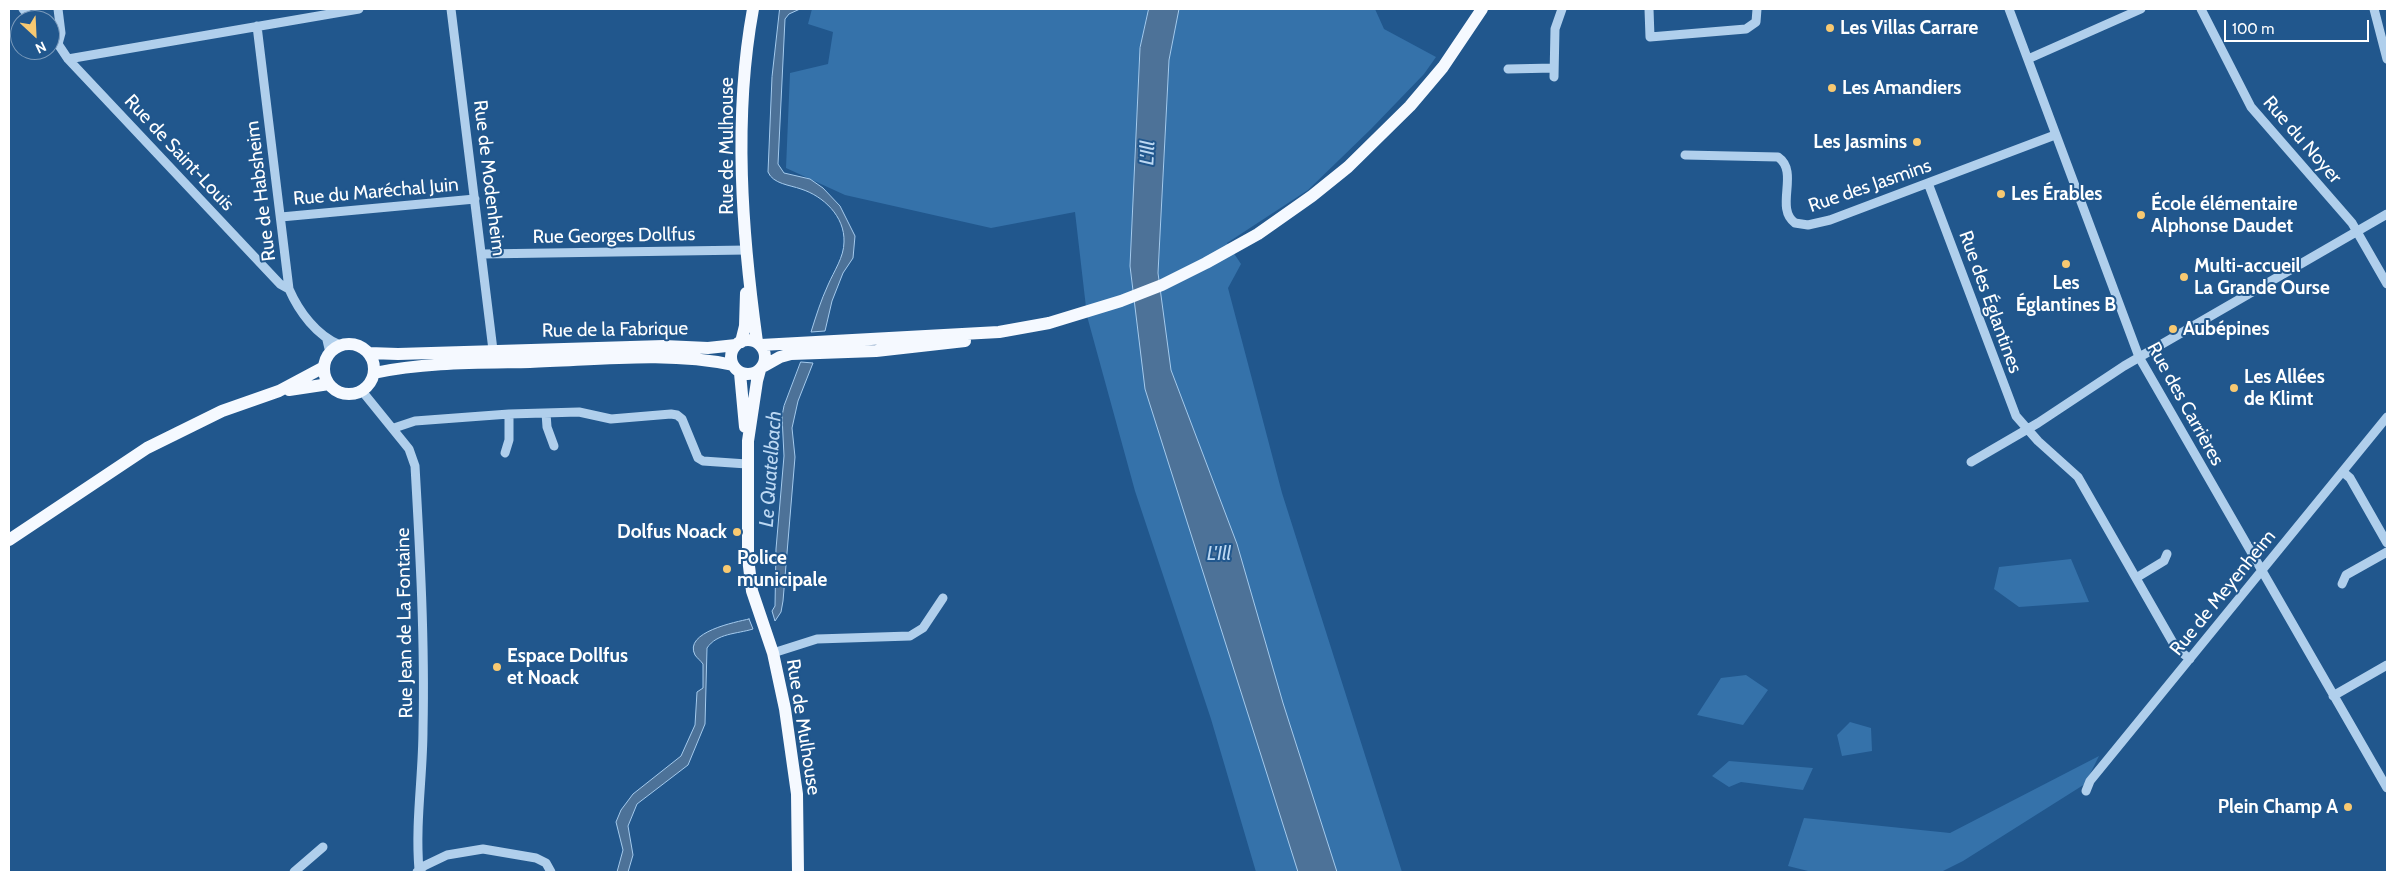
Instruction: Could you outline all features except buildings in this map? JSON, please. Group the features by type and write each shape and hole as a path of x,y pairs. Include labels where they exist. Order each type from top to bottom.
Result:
{"main road":[{"name":"Rue de Mulhouse","path":"753,9 745,68 742,138 748,283 759,344"},
{"path":"801,348 780,357 751,375 736,369 731,354 739,343 801,348 820,347 999,332 1039,326 1091,311 1162,285 1258,234 1312,196 1381,137 1443,67 1482,9"},
{"name":"Rue de Mulhouse","path":"739,343 744,326 744,298 748,283"},
{"name":"Rue de la Fabrique","path":"374,373 493,356 664,346 708,348 739,343"},
{"path":"353,344 369,353 374,362 374,373 368,386 362,391 348,394 334,389 329,384 324,367 332,346 353,344"},
{"path":"759,344 766,355 762,368"},
{"name":"Rue de la Fabrique","path":"369,353 664,358 707,360 736,369"},
{"path":"9,540 146,448 222,411 279,391 324,367"},
{"name":"Rue de Mulhouse","path":"762,368 757,381 748,441 748,564 758,612 773,653 784,702 797,794 798,872"},
{"name":"Rue de Mulhouse","path":"736,369 748,441"},
{"path":"279,391 329,384"}],"street":[{"path":"68,59 359,9"},
{"name":"Rue de Modenheim","path":"451,9 493,356"},
{"path":"1508,69 1554,72 1555,29 1562,9"},
{"path":"1649,9 1650,37 1746,29 1756,22 1757,9"},
{"name":"Rue des Carrières","path":"2010,9 2055,135 2139,357 2387,788"},
{"path":"2028,60 2141,9"},
{"name":"Rue du Noyer","path":"2201,9 2243,94 2255,112 2352,223 2387,284"},
{"path":"2374,9 2387,59"},
{"name":"Rue de Habsheim","path":"257,26 290,289 296,304 332,346"},
{"name":"Rue de Saint-Louis","path":"60,49 280,284 290,289"},
{"name":"Rue des Jasmins","path":"1685,155 1778,157 1785,162 1788,170 1787,214 1795,223 1808,226 1830,220 2055,135"},
{"name":"Rue des Églantines","path":"1928,183 2016,416 2026,429 2078,477 2176,648 2190,659"},
{"name":"Rue du Maréchal Juin","path":"281,217 475,199"},
{"path":"1971,462 2139,357 2358,233 2387,214"},
{"name":"Rue Georges Dollfus","path":"482,254 747,250"},
{"name":"Rue Jean de La Fontaine","path":"362,391 394,428 409,449 415,466 419,528 424,731 418,794 418,871"},
{"path":"394,428 415,420 509,414 579,412 611,419 678,415 682,419 698,458 703,461 747,464"},
{"path":"546,413 547,427 554,446"},
{"path":"505,453 509,440 509,414"},
{"name":"Rue de Meyenheim","path":"2086,791 2090,781 2387,417"},
{"path":"2343,472 2350,478 2387,543"},
{"path":"2342,584 2346,575 2387,552"},
{"path":"2136,578 2164,561 2166,554"},
{"path":"773,653 817,639 910,636 923,628 944,598"},
{"path":"2333,696 2387,664"},
{"path":"294,872 323,847"},
{"path":"418,871 447,855 483,849 536,858 546,863 551,872"}],"shaded area":[{"path":"812,9 1149,9 1140,48 1130,266 1134,300 1161,291 1158,273 1169,60 1179,9 1375,9 1384,29 1436,57 1424,74 1308,190 1227,243 1241,264 1228,288 1282,493 1402,872 1256,872 1211,719 1135,491 1087,316 1075,212 991,228 845,195 786,168 790,73 828,64 833,32 808,24"},
{"path":"2071,559 2089,602 2019,607 1994,589 1999,567"},
{"path":"1746,675 1768,690 1743,725 1697,715 1721,678"},
{"path":"1850,722 1871,728 1872,751 1842,756 1837,735"},
{"path":"2099,756 2085,784 1963,861 1941,872 1812,872 1788,866 1804,818 1950,833"},
{"path":"1729,761 1813,768 1803,790 1741,782 1729,787 1712,776"}],"water":[{"path":"780,9 800,9 789,14 785,19 778,164 784,173 810,179 823,188 840,206 855,236 853,258 843,273 832,301 825,331 811,332 823,296 844,248 841,224 825,202 809,192 778,182 768,172 772,77"},
{"name":"L'Ill","path":"1149,9 1179,9 1169,60 1158,273 1171,370 1237,544 1283,703 1337,872 1298,872 1145,389 1130,266 1140,48"},
{"path":"801,362 813,363 798,401 792,428 795,457 783,601 781,612 775,621 772,611 775,606 776,549 784,456 782,416"},
{"path":"749,619 753,629 716,639 707,648 705,724 688,765 637,804 628,826 633,855 628,872 617,872 623,850 616,822 621,810 633,794 681,756 695,725 697,692 703,688 703,664 695,655 693,647 703,634"}],"place":[{"name":"Les Villas Carrare","path":"1830,28"},
{"name":"Les Amandiers","path":"1832,88"},
{"name":"Les Jasmins","path":"1917,142"},
{"name":"Les Érables","path":"2001,194"},
{"name":"École élémentaire Alphonse Daudet","path":"2141,215"},
{"name":"Les Églantines B","path":"2066,264"},
{"name":"Multi-accueil La Grande Ourse","path":"2184,277"},
{"name":"Aubépines","path":"2173,329"},
{"name":"Les Allées de Klimt","path":"2234,388"},
{"name":"Dolfus Noack","path":"737,532"},
{"name":"Police municipale","path":"727,569"},
{"name":"Espace Dollfus et Noack","path":"497,667"},
{"name":"Plein Champ A","path":"2348,807"}],"water label":[{"name":"Le Quatelbach","path":"771,469"}]}
